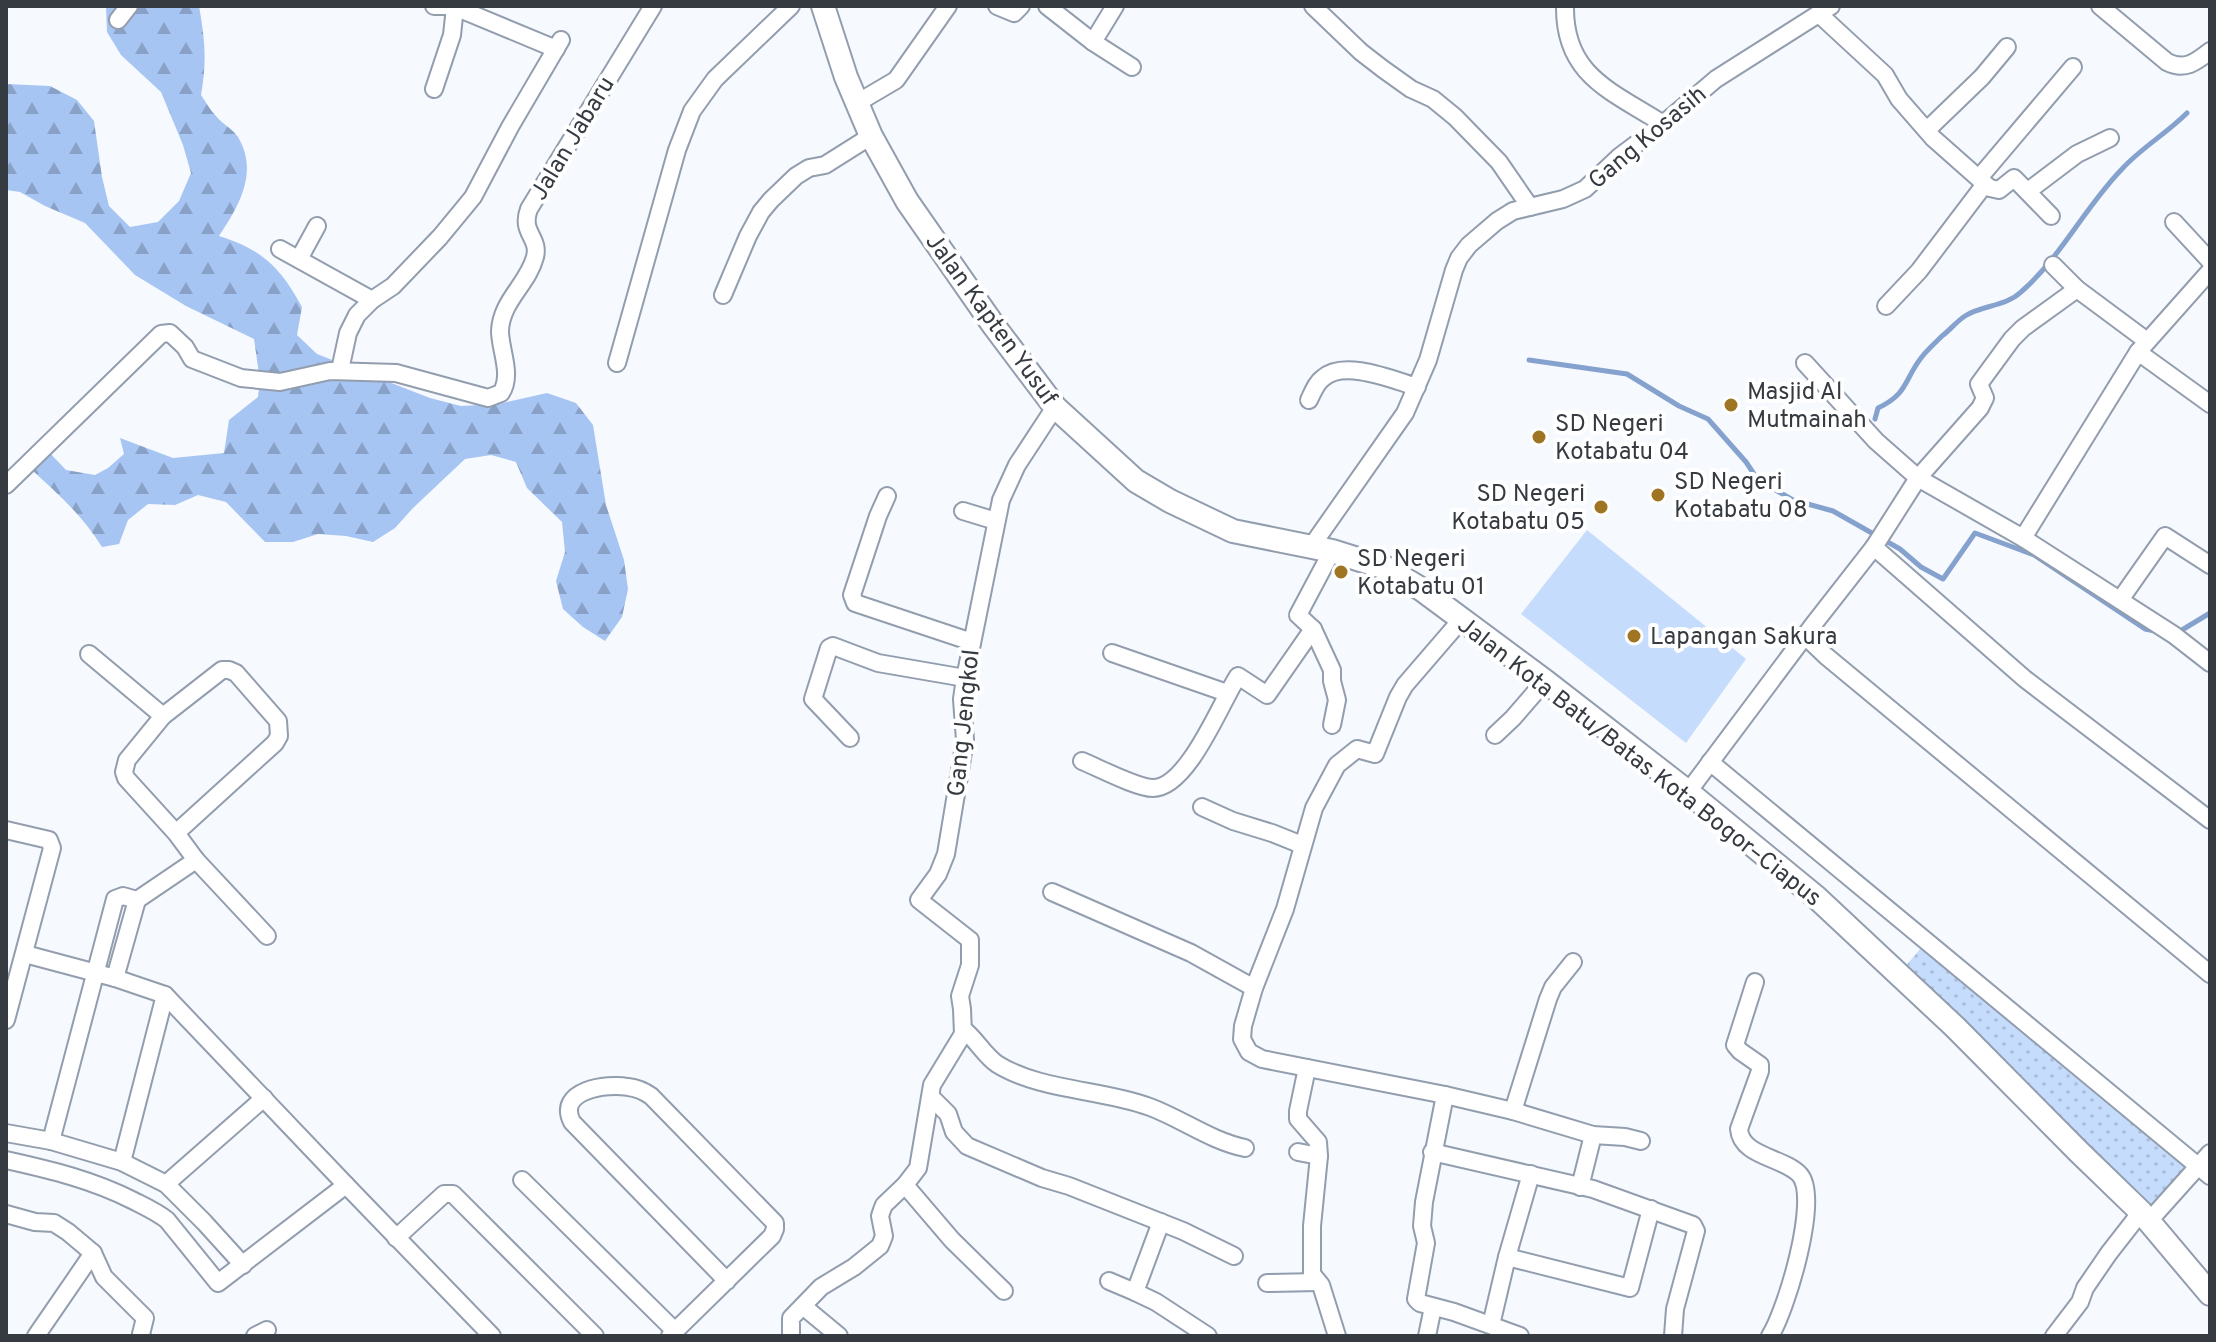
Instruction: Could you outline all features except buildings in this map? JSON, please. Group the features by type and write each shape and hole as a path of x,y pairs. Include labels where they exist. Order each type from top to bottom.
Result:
{"main road":[{"name":"Jalan Kapten Yusuf","path":"827,8 846,77 871,136 907,201 1055,407 1136,481 1170,501 1233,531 1321,549"},
{"name":"Jalan Kota Batu/Batas Kota Bogor–Ciapus","path":"1321,549 1386,568 1421,589 1688,792 1816,897 1955,1027 2145,1216 2210,1294"}],"street":[{"path":"118,20 129,6"},
{"path":"340,370 352,323 372,300 393,286 431,247 473,197 559,44 455,7 434,6"},
{"name":"Jalan Jabaru","path":"6,485 161,334 170,333 185,347 192,359 241,378 280,382 340,370 396,373 488,398 501,393 506,379 500,341 503,315 536,251 527,228 527,216 653,6"},
{"path":"617,363 677,150 692,111 715,79 791,6"},
{"path":"857,103 896,80 948,6"},
{"path":"997,6 1014,13 1021,6"},
{"path":"1047,6 1093,42 1132,67"},
{"path":"1093,42 1115,6"},
{"path":"1313,6 1361,52 1455,117 1499,162 1530,207"},
{"path":"1565,6 1568,37 1583,70 1595,81 1663,124"},
{"path":"2100,6 2174,66 2192,66 2210,51"},
{"path":"434,89 452,35 455,7"},
{"path":"1817,11 1885,75 1899,99 1927,130 1982,181 1990,188 1999,190 2014,178 2051,216"},
{"name":"Gang Kosasih","path":"1313,629 1298,615 1321,549 1405,413 1428,360 1459,258 1480,234 1513,211 1563,199 1585,189 1619,157 1716,79 1817,11"},
{"path":"1927,130 1982,77 2007,47"},
{"path":"1886,306 1919,271 1982,181 2073,67"},
{"path":"723,295 748,236 771,200 796,176 809,168 825,165 871,136"},
{"path":"2028,191 2077,154 2110,138"},
{"path":"2174,222 2210,261"},
{"path":"299,259 317,226"},
{"path":"280,249 372,300"},
{"path":"2053,265 2142,347 2207,397"},
{"path":"2023,538 2142,347 2210,271"},
{"path":"1688,792 1875,546 1918,478 1980,408 1985,398 1979,384 2012,339 2077,289"},
{"path":"1805,363 1876,441 1918,478 2023,538 2174,635 2210,663"},
{"path":"1309,400 1320,380 1331,372 1345,370 1417,387"},
{"name":"Gang Jengkol","path":"791,1336 791,1318 821,1287 854,1267 880,1246 884,1236 880,1216 882,1210 918,1168 932,1085 960,1041 963,1029 960,996 970,965 970,940 919,900 938,874 946,854 965,740 962,699 965,678 996,521 1005,489 1017,465 1055,407"},
{"path":"887,496 852,595 855,603 972,642"},
{"path":"963,511 996,521"},
{"path":"2120,600 2165,536 2210,565"},
{"path":"1875,546 2025,679 2210,820"},
{"path":"1461,620 1405,685 1375,754 1357,749 1337,765 1314,808 1285,909 1254,988 1242,1039 1249,1052 1262,1059 1445,1095 1593,1135 1641,1141"},
{"path":"1082,761 1145,787 1167,784 1183,769 1212,727 1238,676 1267,695 1313,629"},
{"path":"1313,629 1332,670 1337,700 1332,725"},
{"path":"1805,636 2210,974"},
{"path":"850,738 813,699 829,648 833,646 878,663 965,678"},
{"path":"1112,653 1227,693"},
{"path":"89,654 163,716"},
{"path":"176,833 275,743 280,728 278,721 236,673 229,670 222,670 163,716 127,760 124,772 196,860 267,936"},
{"path":"1495,735 1545,681"},
{"path":"1710,762 2204,1172"},
{"path":"1202,807 1302,845"},
{"path":"6,830 49,840 52,848 6,1020"},
{"path":"115,978 137,900 196,860"},
{"path":"1052,892 1191,953 1254,988"},
{"path":"51,1141 115,899 123,896 137,900"},
{"path":"25,954 96,972 165,995 492,1336"},
{"path":"1513,1111 1548,999 1553,987 1573,962"},
{"path":"1755,982 1735,1045 1760,1065 1739,1129 1740,1136 1747,1145 1801,1176 1806,1204 1799,1255 1786,1304 1770,1336"},
{"path":"122,1162 165,995"},
{"path":"963,1029 995,1062 1022,1077 1147,1106 1224,1144 1245,1148"},
{"path":"1307,1068 1298,1119 1318,1142 1312,1274 1318,1282 1337,1336"},
{"path":"522,1180 673,1334 727,1281 772,1236 775,1223 645,1091 619,1086 593,1088 577,1096 568,1111 572,1122 727,1281"},
{"path":"1445,1095 1432,1152 1422,1221 1426,1243 1416,1299 1473,1328 1491,1325 1520,1336"},
{"path":"931,1097 948,1114 954,1132 967,1146 1042,1178 1161,1222 1234,1256"},
{"path":"160,1214 172,1190 264,1098"},
{"path":"6,1133 51,1141 122,1162 172,1190 243,1265"},
{"path":"1580,1187 1593,1135"},
{"path":"1298,1152 1319,1156"},
{"path":"1432,1152 1580,1187 1693,1225 1696,1231 1675,1309 1673,1336"},
{"path":"2054,1336 2080,1302 2085,1288 2102,1263 2145,1216 2204,1172 2210,1153"},
{"path":"6,1160 76,1176 160,1214 218,1283 346,1185"},
{"path":"1491,1325 1531,1174"},
{"path":"905,1185 952,1240 1004,1291"},
{"path":"396,1238 444,1194 453,1194 595,1336"},
{"path":"1507,1257 1630,1288 1651,1209"},
{"path":"6,1214 35,1222 54,1223 93,1253 104,1277 145,1318 142,1336"},
{"path":"1135,1292 1161,1222"},
{"path":"36,1336 93,1253"},
{"path":"1109,1281 1156,1302 1208,1336"},
{"path":"1267,1283 1318,1282"},
{"path":"804,1307 839,1336"},
{"path":"1427,1336 1433,1307"}],"shaded area":[{"name":"Lapangan Sakura","path":"1587,530 1746,659 1686,743 1521,614"},
{"path":"1925,943 2188,1165 2147,1215 1905,967"}],"green space":[{"path":"106,6 199,6 204,50 201,95 221,122 238,137 247,163 244,188 219,236 259,254 278,271 302,307 297,335 317,354 430,398 461,406 498,404 547,393 576,403 593,425 606,505 624,560 628,589 622,617 605,641 563,609 556,581 565,552 562,522 527,488 516,462 491,455 465,459 395,528 373,542 318,534 293,542 265,542 226,502 198,495 175,505 148,504 128,520 119,544 102,547 78,515 32,470 47,450 66,470 95,475 124,454 120,438 173,458 224,453 229,420 258,397 260,381 254,339 186,306 135,275 85,223 20,192 6,190 6,84 50,86 77,100 94,121 109,206 130,227 158,222 179,201 191,173 183,145 161,92 121,55 107,32"}],"waterway":[{"path":"1875,419 1878,408 1900,392 1921,358 1934,344 1965,316 2008,301 2021,292 2048,263 2122,169 2187,113"},
{"path":"1529,360 1627,374 1679,406 1708,419 1758,480 1793,500 1833,511 1900,549 1921,567 1943,579 1975,533 2034,555 2145,629 2155,631"},
{"path":"2177,633 2210,613"}],"place":[{"name":"Masjid Al Mutmainah","path":"1731,405"},
{"name":"SD Negeri Kotabatu 04","path":"1539,437"},
{"name":"SD Negeri Kotabatu 08","path":"1658,495"},
{"name":"SD Negeri Kotabatu 05","path":"1601,507"},
{"name":"SD Negeri Kotabatu 01","path":"1341,572"},
{"name":"Lapangan Sakura","path":"1634,636"}]}
